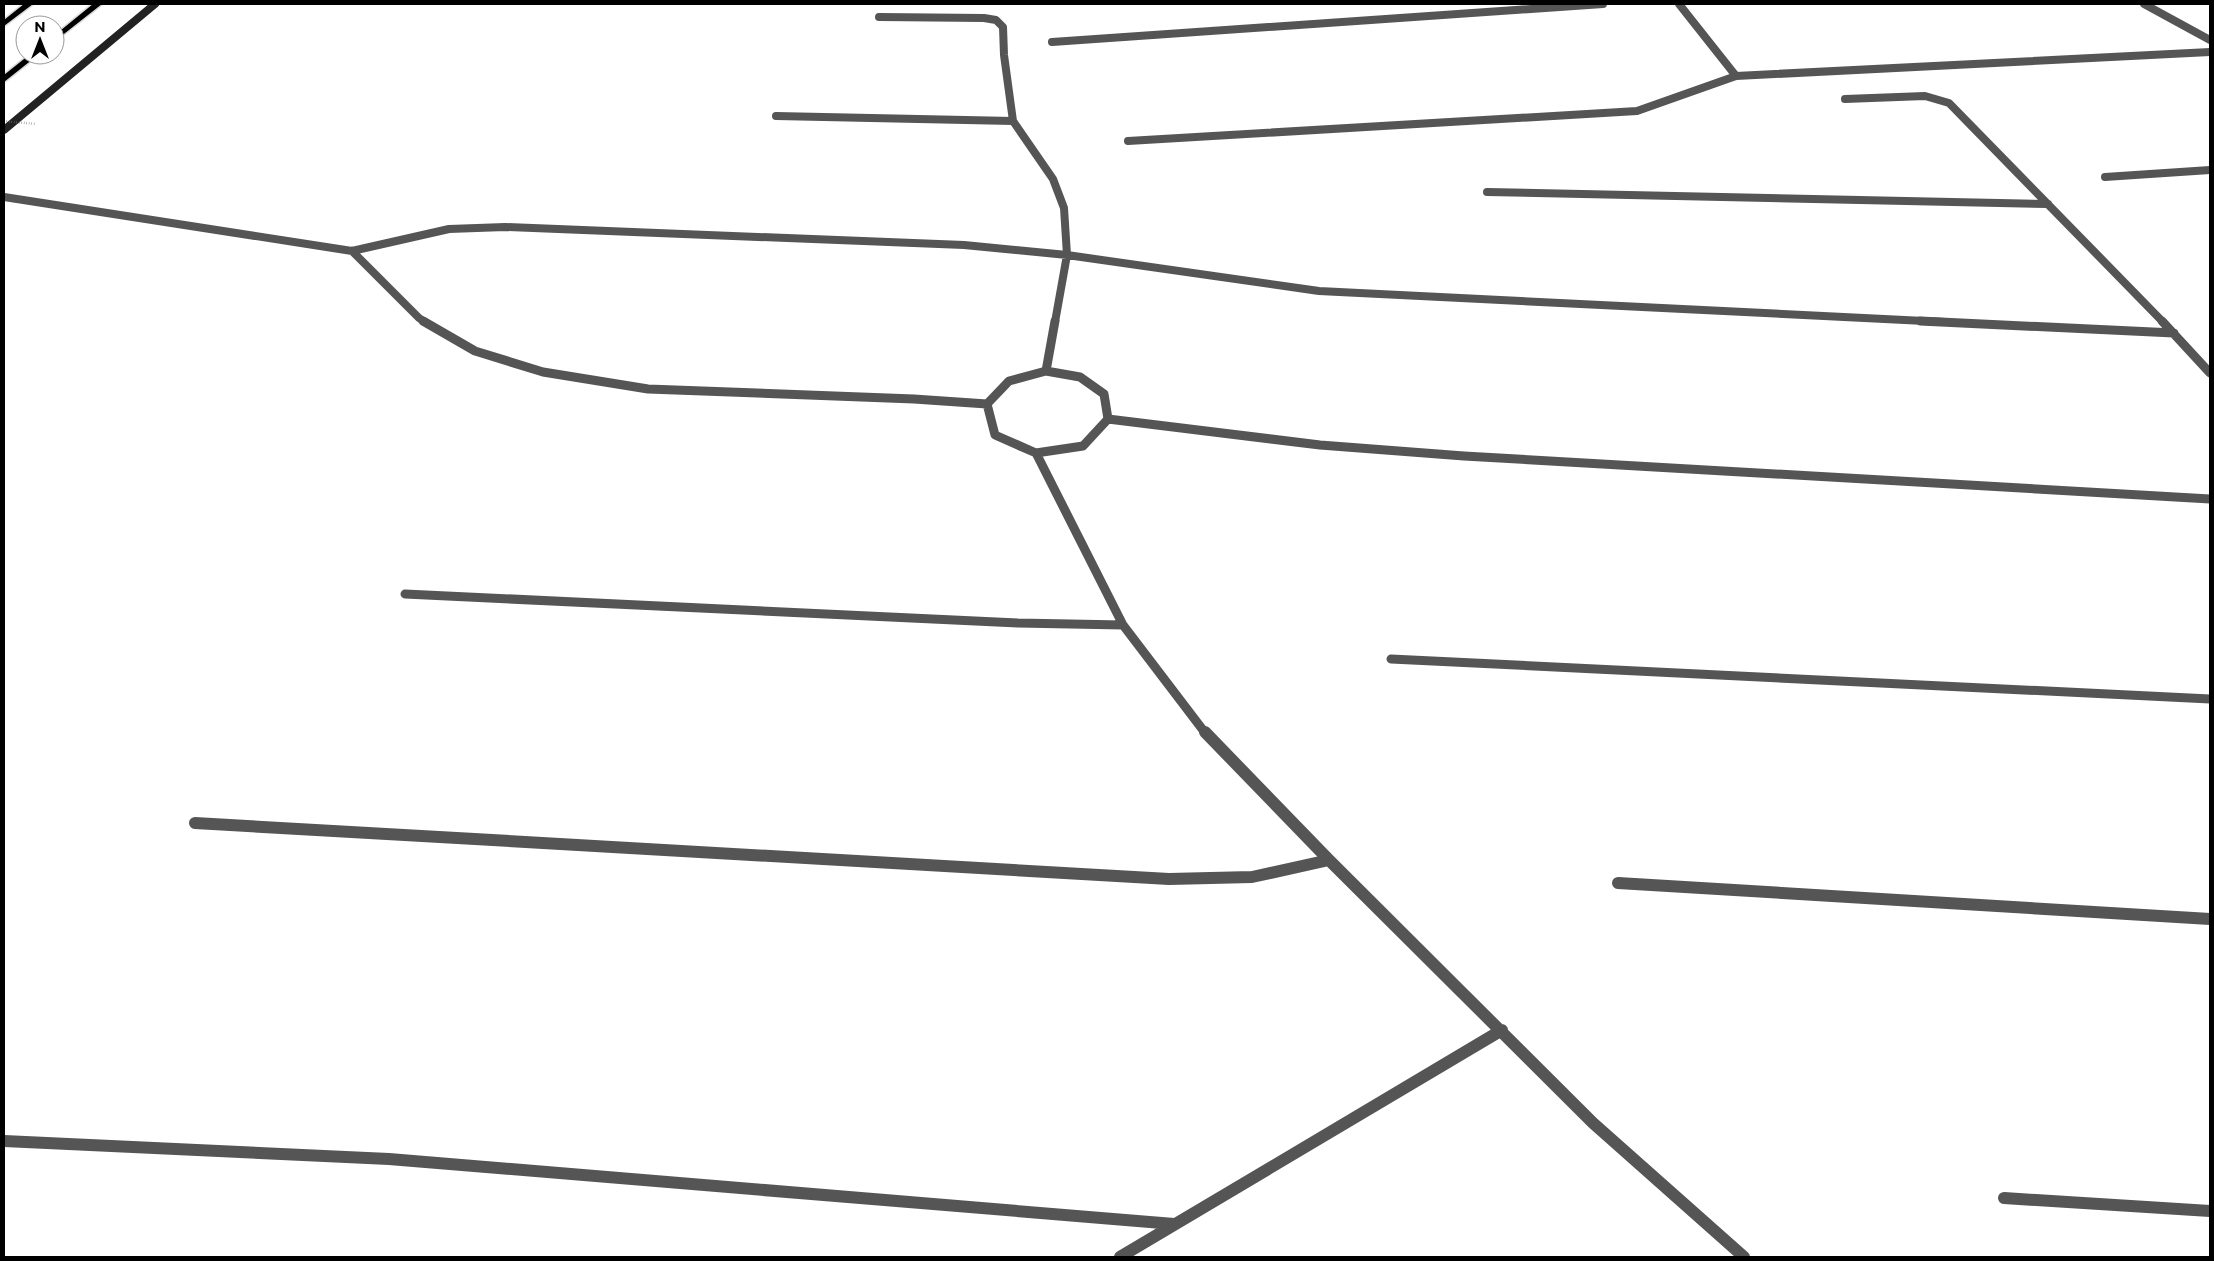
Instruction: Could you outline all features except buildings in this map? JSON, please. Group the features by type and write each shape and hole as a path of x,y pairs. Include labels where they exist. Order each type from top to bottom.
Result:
{"main road":[{"path":"4,24 29,4"},
{"path":"65,31 98,4"},
{"path":"122,32 144,4"},
{"path":"4,130 155,4"},
{"path":"4,78 21,65"}],"street":[{"path":"1052,42 1603,4"},
{"path":"1679,4 1736,76"},
{"path":"2144,4 2210,40"},
{"path":"879,16 984,18 996,20 1003,27 1004,55 1013,121 1053,179 1064,208 1068,255 1046,371"},
{"path":"1128,141 1637,111 1736,76 2210,52"},
{"path":"1845,99 1925,96 1949,103 2174,333 2210,373"},
{"path":"776,116 1013,121"},
{"path":"2105,177 2210,170"},
{"path":"1487,192 2048,204"},
{"path":"4,197 352,251 449,229 505,227 964,245 1068,255 1319,291 2174,333"},
{"path":"352,251 419,318 475,351 543,372 648,389 914,399 987,404"},
{"path":"987,404 1009,381 1046,371 1080,377 1104,394 1108,418"},
{"path":"987,404 995,435 1036,453 1083,446 1108,418"},
{"path":"1108,418 1320,445 1455,455 2210,499"},
{"path":"1036,453 1123,625 1211,740 1593,1123 1744,1257"},
{"path":"405,594 1018,623 1123,625"},
{"path":"1391,659 2210,699"},
{"path":"195,823 1169,879 1252,877 1329,860"},
{"path":"1618,882 2210,919"},
{"path":"1120,1257 1502,1030"},
{"path":"4,1142 229,1150 399,1160 1174,1224"},
{"path":"2004,1198 2210,1211"}],"path":[{"path":"4,121 36,124"}]}
